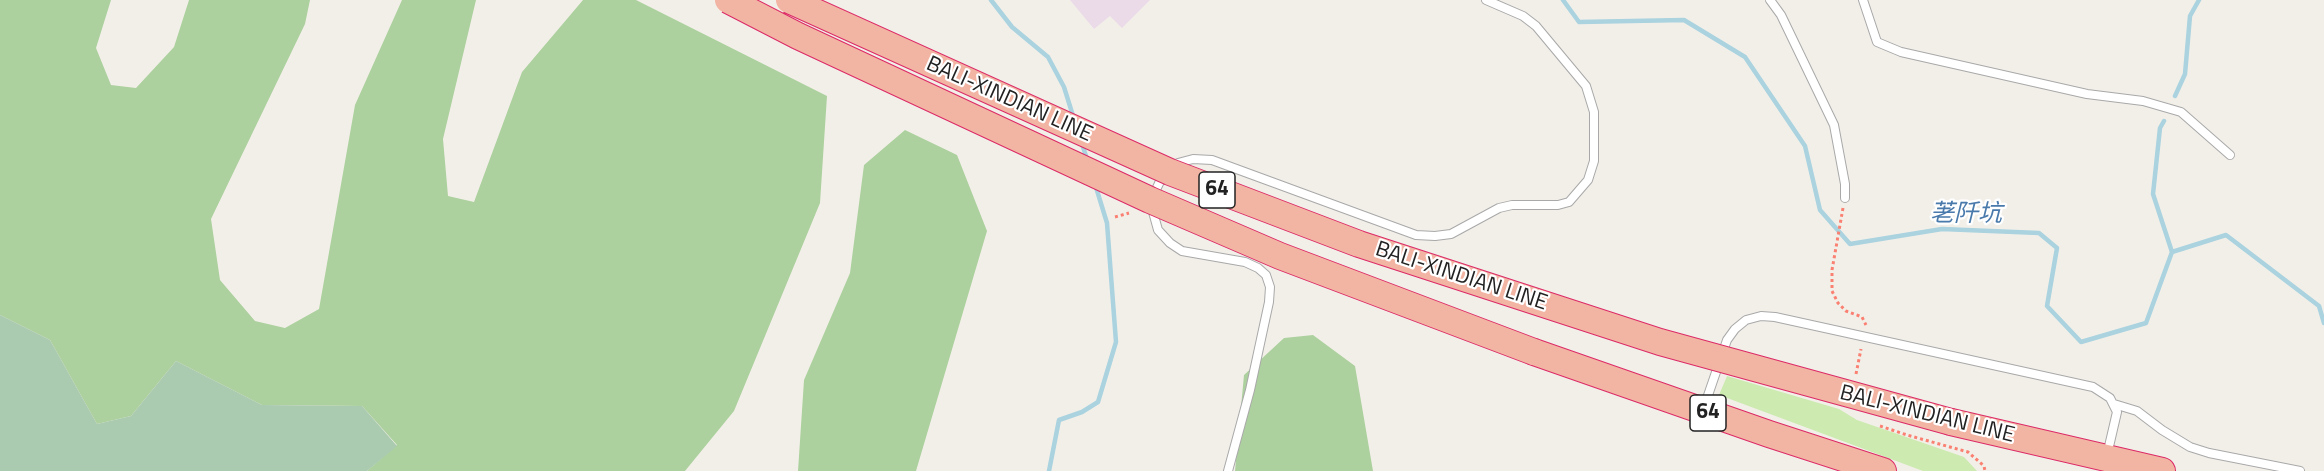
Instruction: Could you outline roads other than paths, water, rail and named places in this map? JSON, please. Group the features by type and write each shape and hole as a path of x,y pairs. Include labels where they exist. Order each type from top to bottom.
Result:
{"highway":[{"name":"BALI-XINDIAN LINE","path":"728,0 798,36 1150,200 1280,256 1534,352 1883,471"},
{"name":"BALI-XINDIAN LINE","path":"789,0 1170,172 1359,244 1660,342 1951,423 2162,471"}],"lane":[{"path":"1228,471 1250,390 1269,302 1270,287 1266,275 1245,262 1182,251 1170,243 1158,230 1153,212 1154,194 1162,177 1178,163 1193,159 1212,160 1416,235 1451,234 1499,208 1512,205 1558,205 1569,202 1588,180 1594,161 1594,112 1586,86 1536,26 1523,16 1486,0"},
{"path":"1770,0 1781,15 1834,125 1845,184 1845,198"},
{"path":"1863,0 1877,42 1901,52 2087,94 2143,101 2181,112 2230,155"},
{"path":"1702,411 1727,340 1735,329 1746,320 1761,316 1775,316 2082,384 2102,392 2114,404 2137,411 2169,435 2190,447 2209,453 2300,471"},
{"path":"2106,459 2117,419 2114,404"}],"waterway":[{"path":"991,0 1012,27 1048,57 1064,87 1074,119"},
{"name":"荖阡坑","path":"1563,0 1579,22 1684,20 1745,57 1805,146 1820,210 1850,244 1942,229 2039,233 2057,248 2047,306 2081,342 2146,323 2172,252 2226,235 2319,306 2324,323"},
{"path":"2175,96 2185,74 2190,16 2199,0"},
{"path":"2164,121 2160,128 2153,194 2172,252"},
{"path":"1081,141 1088,162"},
{"path":"1049,471 1059,420 1082,412 1098,402 1116,342 1107,223 1095,184"}]}
